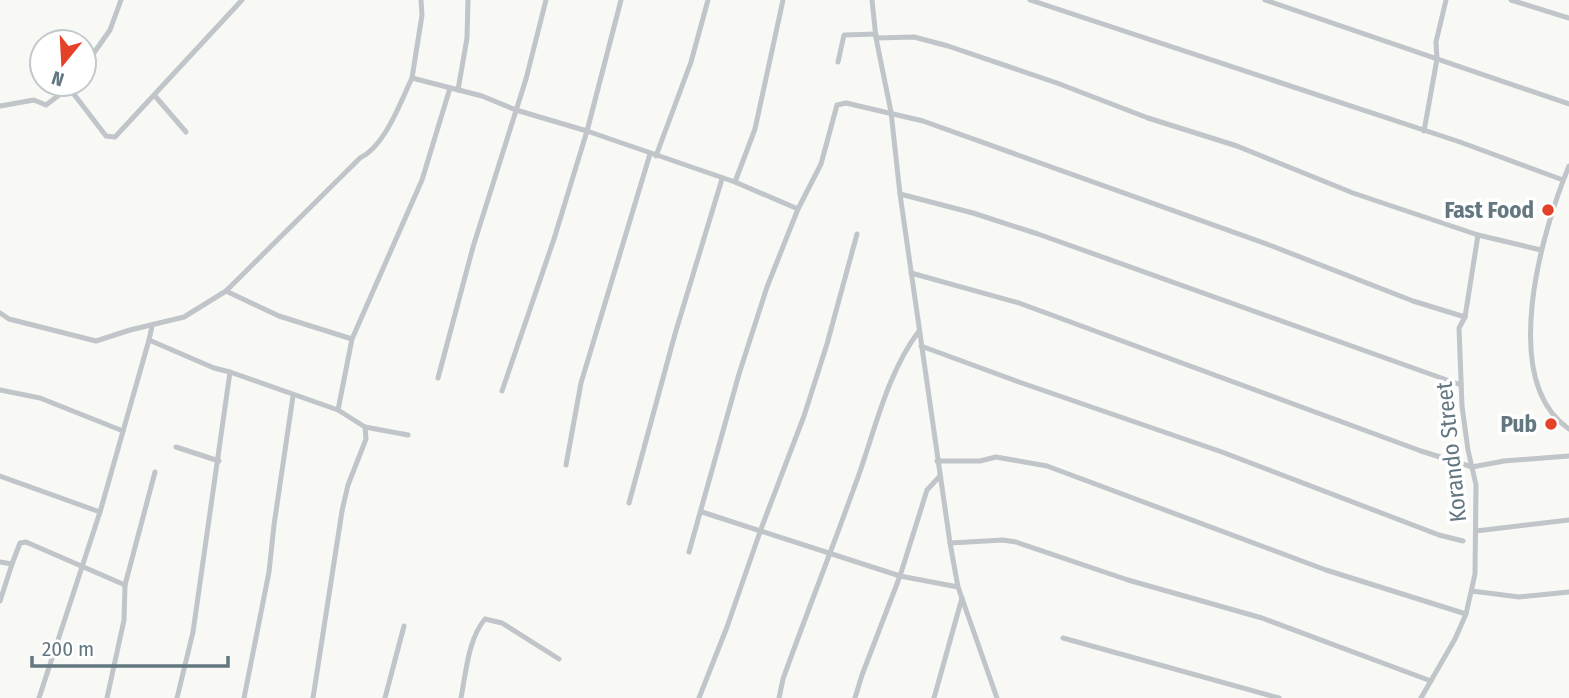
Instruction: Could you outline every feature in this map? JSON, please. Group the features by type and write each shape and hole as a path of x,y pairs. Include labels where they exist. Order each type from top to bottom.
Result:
{"street":[{"path":"98,47 110,30 121,0"},
{"path":"76,98 106,136 115,137 242,0"},
{"path":"0,313 9,319 96,341 184,317 226,291 360,158 371,153 381,140 412,78 422,15 421,0"},
{"path":"338,411 352,339 422,180 454,89 467,37 468,0"},
{"path":"438,378 473,247 516,110 546,0"},
{"path":"502,391 550,252 587,131 621,0"},
{"path":"566,465 584,374 653,155 691,62 708,0"},
{"path":"736,182 755,129 783,0"},
{"path":"872,0 891,112 900,194 950,543 958,587 997,698"},
{"path":"1030,0 1499,155 1563,180"},
{"path":"1265,0 1569,104"},
{"path":"1424,131 1437,59 1436,42 1446,0"},
{"path":"1511,0 1569,18"},
{"path":"838,62 844,35 914,37 948,46 1057,83 1148,118 1237,146 1353,193 1478,235 1541,250"},
{"path":"412,78 482,96 516,110 587,131 736,182 798,209"},
{"path":"155,96 186,132"},
{"path":"0,106 34,100 46,105 55,98"},
{"path":"689,552 766,287 798,209 821,164 837,105 846,103 891,112 932,124 1272,246 1413,301 1465,317"},
{"path":"1569,166 1541,250 1531,332 1532,367 1540,397 1554,418 1569,429"},
{"path":"629,503 675,334 722,178"},
{"path":"900,194 1038,234 1461,385"},
{"path":"1559,194 1569,196"},
{"path":"699,698 807,404 835,317 857,234"},
{"name":"Korando Street","path":"1421,698 1455,639 1472,591 1476,485 1468,450 1461,385 1459,328 1465,317 1478,235"},
{"path":"911,273 1019,303 1421,451 1472,467 1504,461 1569,456"},
{"path":"226,291 279,316 352,339"},
{"path":"39,698 100,512 152,326"},
{"path":"779,698 783,679 900,360 919,331"},
{"path":"149,340 214,368 338,411 365,427 408,435"},
{"path":"921,346 1222,452 1439,536 1463,541"},
{"path":"177,698 192,632 230,372"},
{"path":"0,390 40,398 123,431"},
{"path":"244,698 269,572 293,396"},
{"path":"313,698 342,511 348,485 366,439 365,427"},
{"path":"176,447 219,461"},
{"path":"937,461 980,461 996,457 1047,466 1313,565 1466,614"},
{"path":"107,698 124,620 125,585 155,472"},
{"path":"0,476 100,512"},
{"path":"855,698 928,490 940,477"},
{"path":"702,512 900,576 958,587"},
{"path":"1476,531 1569,520"},
{"path":"950,543 1003,540 1016,542 1128,580 1262,618 1431,681"},
{"path":"0,601 20,543 26,542 125,585"},
{"path":"0,562 12,564"},
{"path":"1472,591 1519,597 1569,592"},
{"path":"934,698 962,598"},
{"path":"461,698 473,643 485,619 502,623 559,659"},
{"path":"385,698 404,626"},
{"path":"1063,638 1279,698"}],"place":[{"name":"Fast Food","path":"1548,210"},
{"name":"Pub","path":"1551,424"}]}
